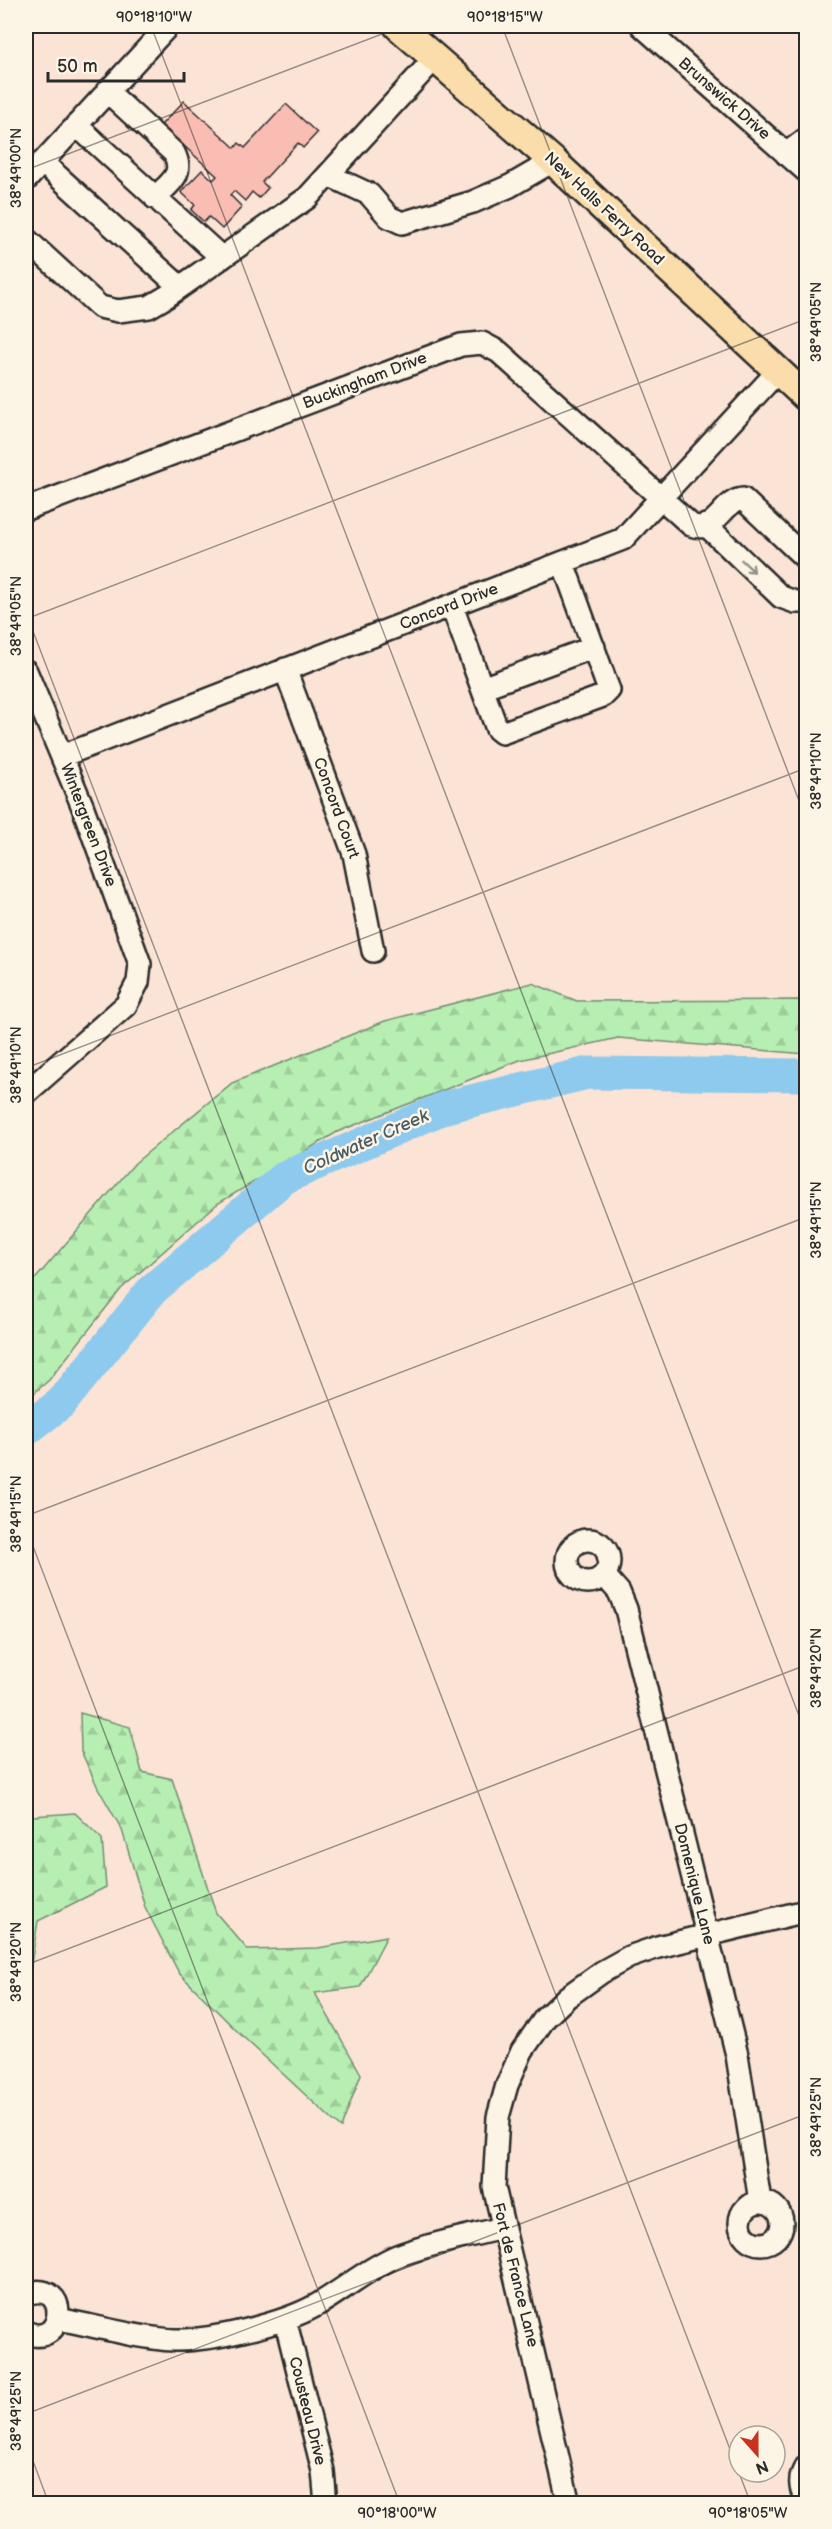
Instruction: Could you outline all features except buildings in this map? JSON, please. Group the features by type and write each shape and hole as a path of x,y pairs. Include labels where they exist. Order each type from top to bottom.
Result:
{"main road":[{"name":"New Halls Ferry Road","path":"398,26 553,161 807,397"}],"street":[{"path":"26,180 168,26"},
{"name":"Brunswick Drive","path":"642,26 807,171"},
{"path":"26,239 99,307 118,311 149,307 180,288 307,198 435,58"},
{"path":"107,91 174,153 179,164 177,174 156,198"},
{"path":"76,125 222,258"},
{"path":"786,154 807,139"},
{"path":"328,175 369,194 389,217 402,223 472,202 510,186 553,161"},
{"path":"42,162 180,288"},
{"name":"Buckingham Drive","path":"26,509 461,345 482,343 499,352 691,525 706,525"},
{"name":"Concord Drive","path":"62,756 623,539 778,371"},
{"path":"803,603 777,593 706,525 712,523 735,501 743,499 807,559"},
{"path":"452,606 497,729 502,733 606,694 609,690 562,563"},
{"path":"482,688 594,647"},
{"name":"Concord Court","path":"285,669 354,854 373,951"},
{"name":"Wintergreen Drive","path":"26,671 62,756 140,964 138,982 126,1005 26,1093"},
{"name":"Domenique Lane","path":"604,1575 619,1592 626,1609 737,2055 760,2201"},
{"name":"Fort de France Lane","path":"569,2504 494,2187 498,2117 507,2085 522,2051 539,2026 567,1997 629,1957 658,1947 807,1911"},
{"path":"58,2319 175,2340 205,2338 285,2319 314,2307 394,2257 428,2246 502,2228"},
{"path":"26,2294 33,2291 50,2295 59,2310 58,2319 48,2332 39,2335 26,2332"},
{"name":"Cousteau Drive","path":"285,2319 323,2472 326,2504"},
{"path":"807,2467 800,2480 801,2490 807,2500"}],"green space":[{"path":"532,983 577,1001 806,1000 806,1054 618,1038 520,1060 337,1132 217,1204 121,1289 49,1380 26,1400 26,1286 37,1277 135,1163 232,1083 385,1021"},
{"path":"80,1713 130,1727 142,1772 172,1779 216,1913 248,1950 318,1948 387,1936 360,1987 315,1993 361,2074 341,2128 240,2034 179,1973 145,1907 122,1830 98,1788 81,1751"},
{"path":"75,1813 102,1839 106,1887 38,1921 26,1996 26,1814 33,1816"}],"waterway":[{"name":"Coldwater Creek","path":"26,1430 61,1403 153,1289 284,1178 446,1107 588,1073 806,1075"}]}
